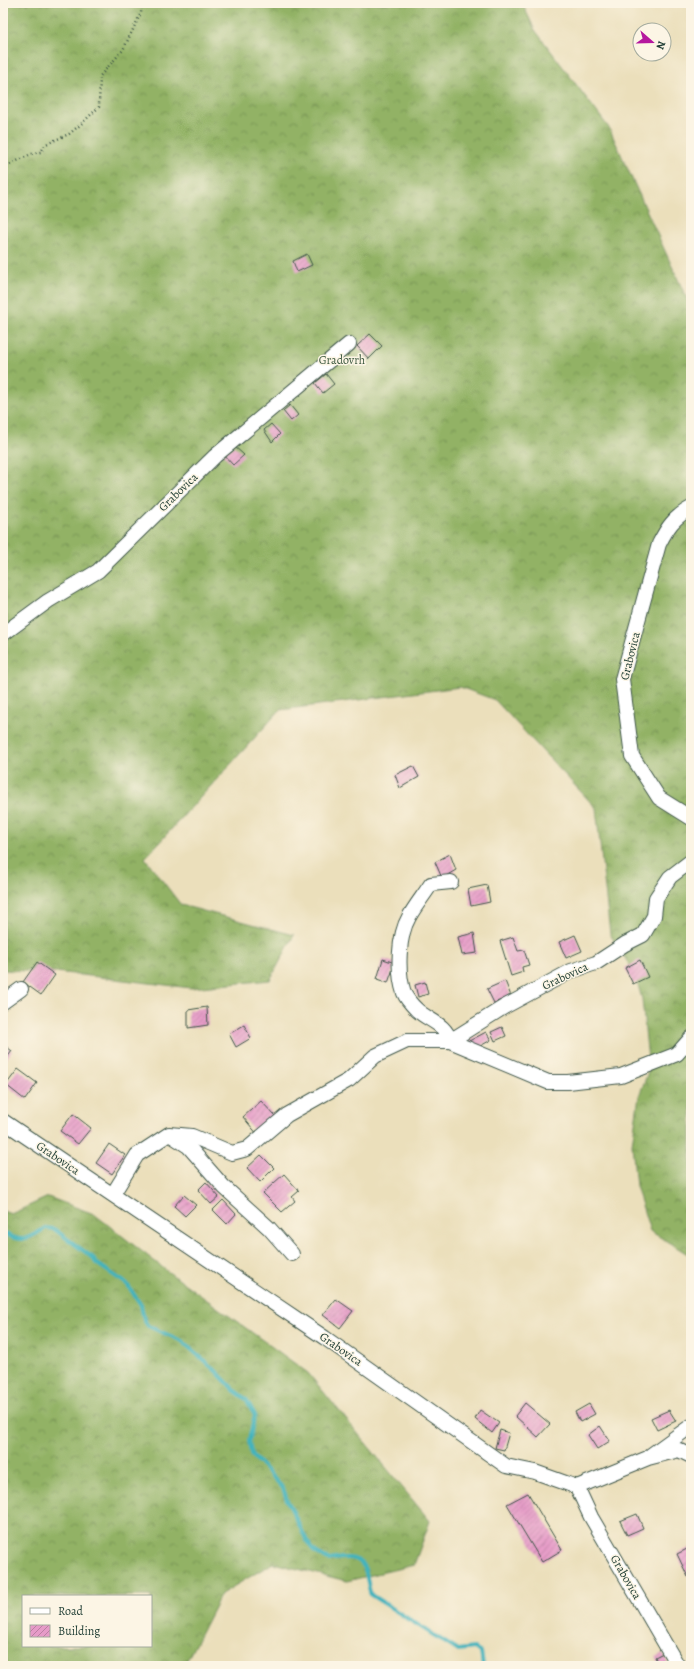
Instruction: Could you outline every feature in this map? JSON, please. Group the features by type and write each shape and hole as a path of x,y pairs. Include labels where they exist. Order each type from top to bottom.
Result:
{"street":[{"name":"Grabovica","path":"3,634 48,601 98,571 215,456 349,344"},
{"name":"Grabovica","path":"691,508 679,515 667,527 658,544 622,679 632,756 659,798 691,818"},
{"name":"Grabovica","path":"450,1041 504,1006 571,971 596,962 625,944 643,936 654,916 656,898 670,878 691,861"},
{"path":"450,1041 449,1036 440,1025 418,1010 405,994 401,978 400,944 408,918 431,884 451,882"},
{"path":"3,1002 21,989"},
{"path":"112,1194 138,1155 169,1134 192,1136 232,1153 247,1149 287,1115 349,1080 375,1056 407,1041 450,1041 548,1082 568,1082 621,1076 676,1054 691,1038"},
{"name":"Grabovica","path":"3,1121 325,1338 506,1466 535,1472 577,1487 591,1517 678,1666"},
{"path":"169,1134 188,1146 224,1187 268,1228 292,1254"},
{"path":"648,1458 691,1426"},
{"path":"577,1487 648,1458 678,1450 691,1456"}],"path":[{"path":"3,168 31,154 41,152 46,144 69,134 99,107 100,76 123,50 141,12 142,3"}],"green space":[{"name":"Gradovrh","path":"3,3 522,3 535,30 609,128 691,308 691,1256 650,1231 636,1186 632,1144 639,1096 649,1070 642,999 635,974 610,934 596,808 495,700 460,687 280,710 145,858 181,905 294,935 270,980 191,988 56,972 3,970"},
{"path":"48,1197 94,1214 167,1271 308,1373 430,1521 414,1565 347,1581 273,1563 221,1594 184,1666 3,1666 3,1211 11,1214"}],"building":[{"path":"307,254 312,265 297,272 293,261"},
{"path":"370,334 382,346 369,359 357,346"},
{"path":"326,374 334,384 323,393 315,383"},
{"path":"290,405 298,415 291,421 283,411"},
{"path":"271,424 280,434 272,442 264,430"},
{"path":"234,446 244,455 233,465 223,454"},
{"path":"413,766 419,777 400,788 395,775"},
{"path":"450,854 456,870 442,878 435,862"},
{"path":"487,885 490,902 471,906 468,889"},
{"path":"474,933 477,953 462,955 458,937"},
{"path":"575,935 582,951 566,958 559,942"},
{"path":"513,937 518,951 524,950 529,965 522,967 523,972 511,976 500,941"},
{"path":"383,959 395,963 388,983 377,979"},
{"path":"640,960 648,977 633,984 625,968"},
{"path":"37,962 55,975 41,995 23,982"},
{"path":"505,981 511,996 494,1003 487,989"},
{"path":"425,982 428,994 418,997 415,985"},
{"path":"207,1007 208,1025 188,1028 188,1010"},
{"path":"244,1025 251,1038 236,1047 229,1034"},
{"path":"502,1027 506,1036 495,1041 491,1032"},
{"path":"486,1032 491,1040 473,1050 469,1041"},
{"path":"3,1044 12,1051 3,1063"},
{"path":"18,1069 37,1083 25,1100 6,1085"},
{"path":"261,1101 276,1117 258,1135 243,1117"},
{"path":"73,1114 91,1128 78,1144 60,1131"},
{"path":"109,1144 125,1155 112,1174 96,1163"},
{"path":"261,1155 274,1168 260,1182 247,1168"},
{"path":"284,1174 299,1191 292,1197 295,1201 282,1212 263,1193"},
{"path":"206,1182 219,1197 211,1204 198,1190"},
{"path":"184,1195 196,1205 185,1216 174,1206"},
{"path":"223,1200 236,1214 227,1224 213,1210"},
{"path":"336,1299 353,1311 340,1328 323,1315"},
{"path":"525,1403 550,1424 538,1437 515,1416"},
{"path":"589,1404 595,1414 580,1422 575,1412"},
{"path":"480,1410 499,1423 492,1433 475,1419"},
{"path":"669,1410 676,1421 657,1430 651,1418"},
{"path":"600,1426 610,1441 597,1449 588,1435"},
{"path":"500,1430 509,1433 504,1450 495,1448"},
{"path":"528,1493 562,1550 542,1562 507,1504"},
{"path":"637,1514 643,1528 627,1535 620,1521"},
{"path":"691,1547 691,1576 688,1577 677,1554"},
{"path":"663,1653 669,1666 659,1666 655,1657"}],"waterway":[{"path":"3,1232 14,1238 24,1239 45,1228 54,1229 92,1257 96,1263 127,1284 141,1305 144,1320 148,1326 182,1341 217,1372 235,1391 246,1399 255,1415 249,1440 251,1454 283,1488 287,1500 307,1541 314,1551 328,1560 351,1558 360,1562 364,1567 371,1595 457,1650 474,1648 481,1652 483,1666"}]}
